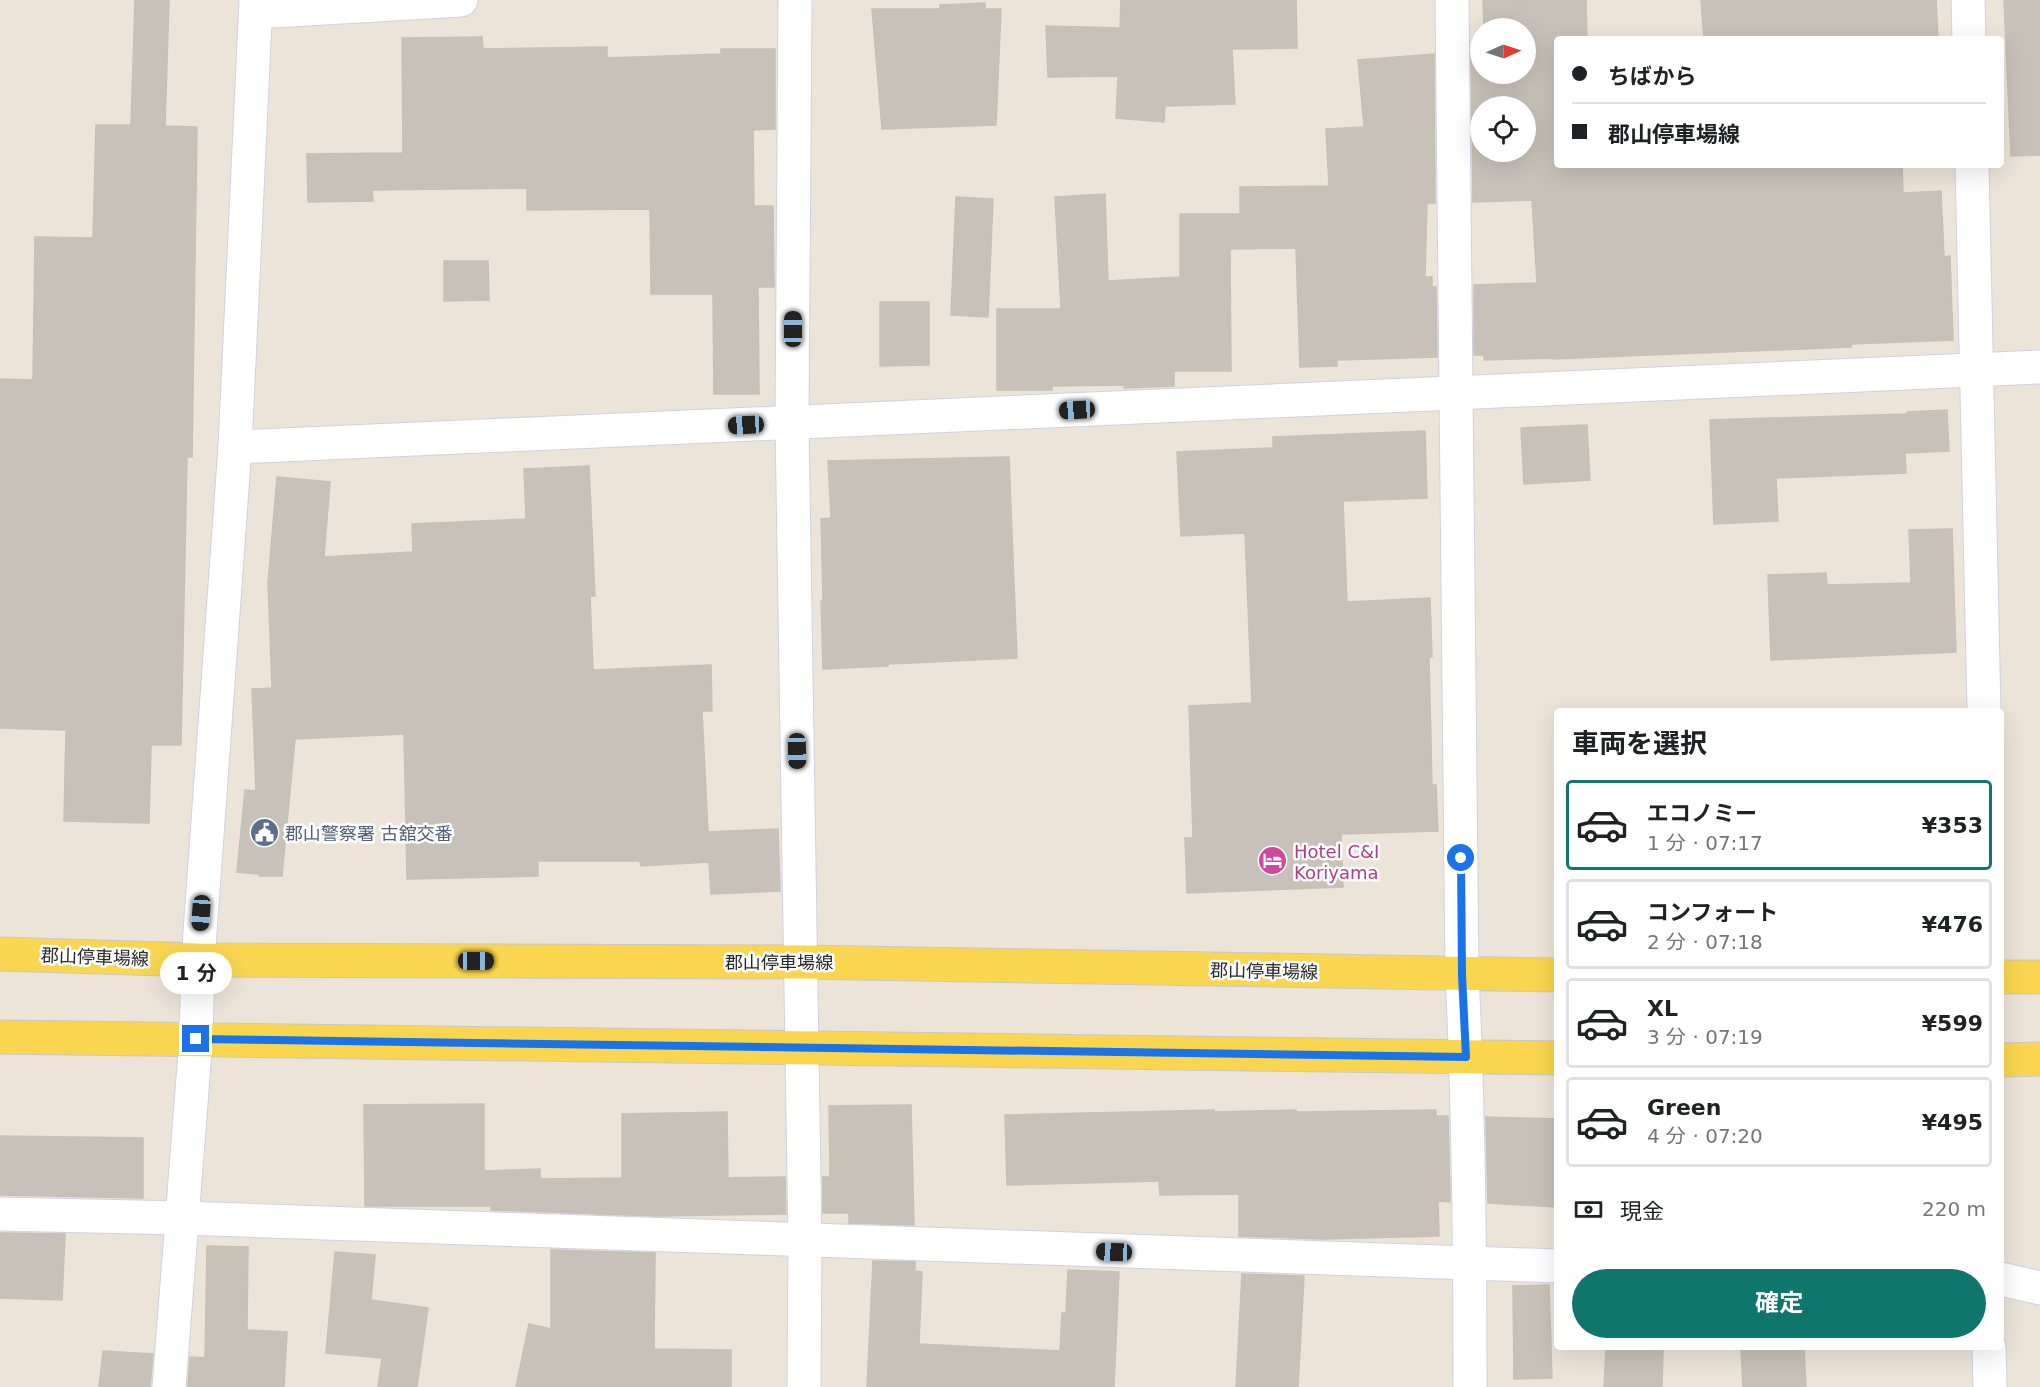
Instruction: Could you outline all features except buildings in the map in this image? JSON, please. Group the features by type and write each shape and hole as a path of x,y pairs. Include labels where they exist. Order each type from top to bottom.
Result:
{"main road":[{"name":"郡山停車場線","path":"0,954 198,960 800,962 1554,975"},
{"path":"2004,977 2040,977"},
{"path":"0,1037 1554,1058"},
{"path":"2004,1060 2040,1059"}],"street":[{"path":"169,1387 196,1039 198,960 235,447 256,6 461,0"},
{"path":"795,0 792,423 805,1241 804,1387"},
{"path":"1452,0 1462,975 1466,1057 1470,1387"},
{"path":"1968,0 1969,36"},
{"path":"1972,168 1984,708"},
{"path":"235,447 2040,367"},
{"path":"0,1214 182,1218 1554,1266"},
{"path":"2004,1281 2040,1288"},
{"path":"1989,1350 1990,1387"}],"place":[{"name":"郡山警察署 古舘交番","path":"264,833"},
{"name":"Hotel C&I Koriyama","path":"1273,861"}],"route":[{"path":"196,1039 1466,1057 1462,975 1461,858"}]}
